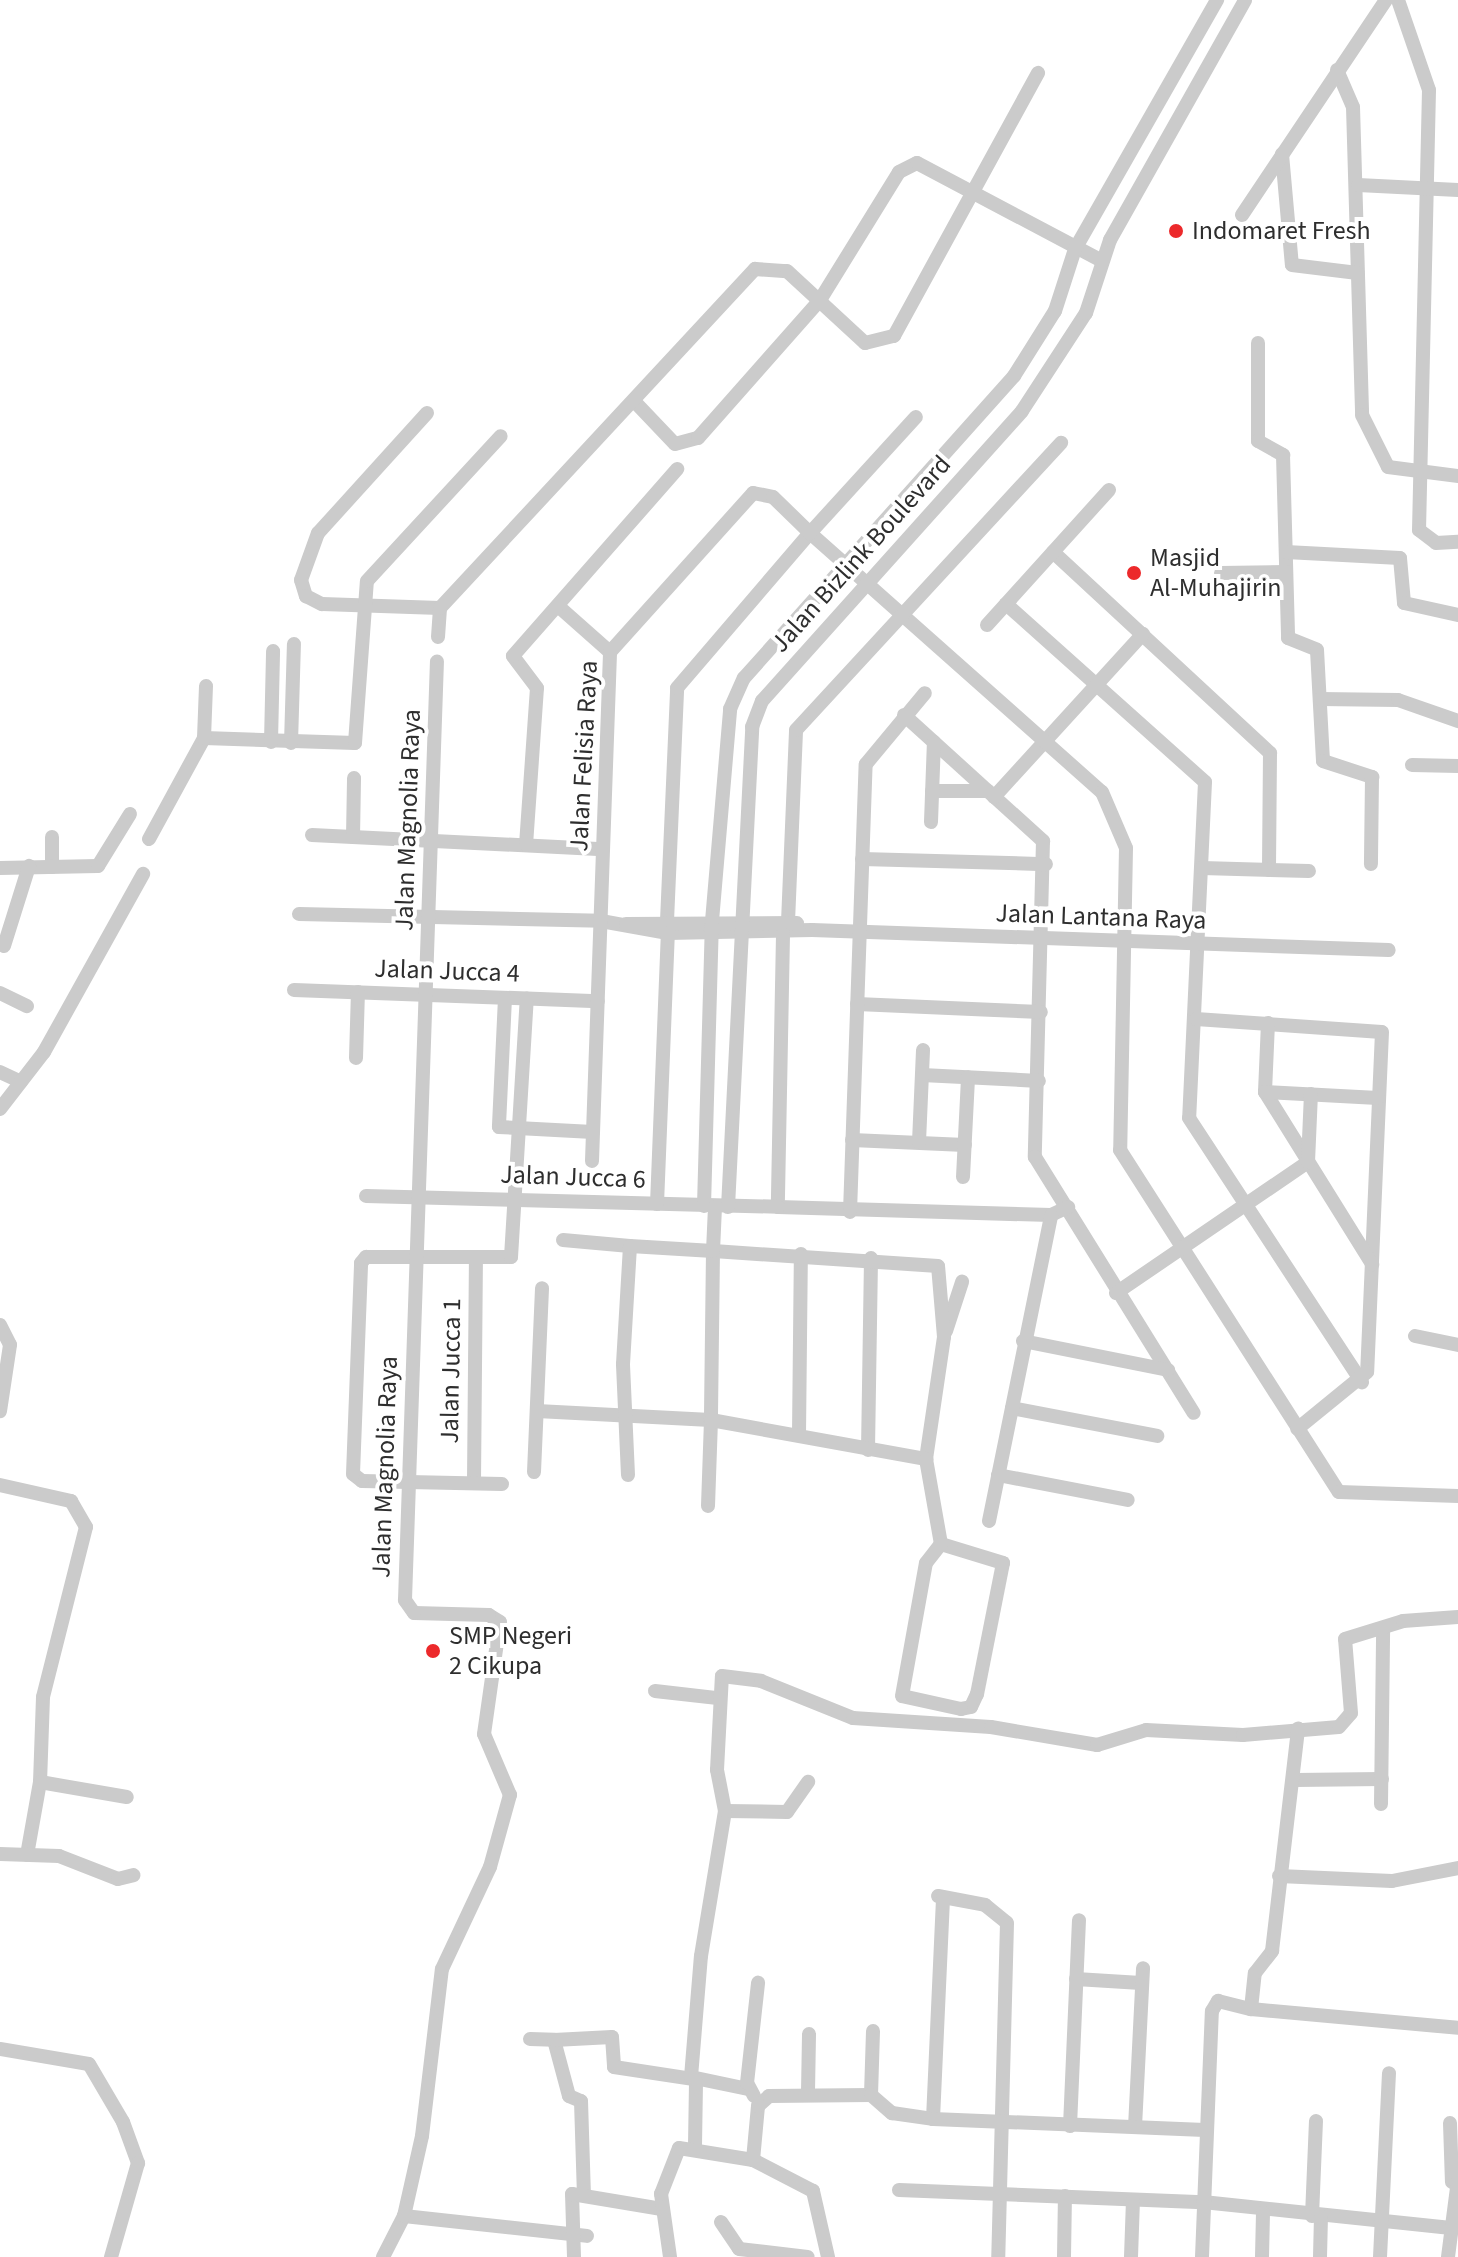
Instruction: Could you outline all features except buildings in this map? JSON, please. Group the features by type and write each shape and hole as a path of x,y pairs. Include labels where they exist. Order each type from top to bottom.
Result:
{"street":[{"name":"Jalan Bizlink Boulevard","path":"716,1207 712,928 730,709 744,678 844,562 1014,376 1055,311 1075,249 1217,0"},
{"name":"Jalan Bizlink Boulevard","path":"716,1207 743,928 752,727 762,701 1022,411 1086,313 1102,261 1245,0"},
{"path":"1242,215 1386,0"},
{"path":"1398,0 1429,90 1419,530 1436,543 1458,542"},
{"path":"1337,70 1353,107 1358,185 1362,415 1388,467 1420,475 1458,476"},
{"path":"438,637 440,608 755,269 787,271 865,343 894,336 972,186 1038,73"},
{"path":"1282,154 1292,265 1358,273"},
{"path":"634,401 675,444 689,446 820,300 899,172 931,165 972,186 1075,249 1102,261"},
{"path":"1358,185 1458,190"},
{"path":"1258,343 1258,441 1283,455 1288,638 1316,647 1323,761 1372,777 1371,864"},
{"path":"427,413 318,533 303,570 302,589 311,600 365,606 440,608"},
{"path":"657,1204 677,688 810,533 916,417"},
{"path":"204,738 349,745 358,739 365,606 370,578 501,436"},
{"path":"778,1207 792,739 902,611 1061,443"},
{"path":"526,845 537,688 512,659 677,469"},
{"path":"987,625 1109,490"},
{"name":"Jalan Felisia Raya","path":"592,1161 610,652 753,493 773,497 810,533"},
{"path":"810,533 902,611 1102,792 1120,819 1126,848 1116,1131 1120,1150 1297,1429 1345,1495 1458,1496"},
{"path":"1053,552 1270,753 1269,870"},
{"path":"1286,552 1400,558 1404,603 1458,615"},
{"path":"1221,573 1286,572"},
{"path":"1006,604 1205,782 1189,1118 1248,1203 1362,1382"},
{"path":"558,606 610,652"},
{"path":"932,791 991,794 1045,741 1143,634"},
{"path":"291,743 294,644"},
{"path":"271,742 273,651"},
{"name":"Jalan Magnolia Raya","path":"383,2257 404,2216 442,1969 490,1867 510,1795 484,1734 500,1622 489,1615 409,1611 408,1481 437,662"},
{"path":"149,839 204,738 206,686"},
{"path":"850,1212 866,764 925,693"},
{"path":"1320,699 1398,700 1458,721"},
{"path":"904,715 1043,841 1046,864 1045,939 1035,1157 1068,1207 1116,1293 1194,1413"},
{"path":"931,822 934,742"},
{"path":"1412,765 1458,766"},
{"path":"353,837 354,778"},
{"path":"0,868 104,862 130,814"},
{"path":"312,835 603,849"},
{"path":"52,837 52,867"},
{"path":"862,859 1046,864"},
{"path":"4,946 29,866"},
{"path":"1202,868 1309,871"},
{"path":"0,1109 21,1082 143,874"},
{"name":"Jalan Lantana Raya","path":"299,914 601,921 668,927 786,928 1389,950"},
{"name":"Jalan Jucca 4","path":"294,990 598,1001"},
{"path":"356,1058 358,992"},
{"path":"0,993 27,1006"},
{"path":"505,998 499,1127 593,1132"},
{"path":"417,1259 476,1262 507,1259 521,1128 527,998"},
{"path":"857,1004 1041,1012"},
{"path":"1196,1019 1380,1028 1372,1264 1362,1382 1297,1429"},
{"path":"1268,1023 1265,1092 1372,1264"},
{"path":"919,1142 923,1050"},
{"path":"0,1072 21,1082"},
{"path":"922,1075 1039,1081"},
{"path":"963,1177 968,1077"},
{"path":"1265,1092 1378,1098"},
{"path":"1308,1162 1311,1094"},
{"path":"852,1140 965,1145"},
{"path":"1116,1293 1308,1162"},
{"name":"Jalan Jucca 6","path":"366,1196 513,1198 850,1212 1051,1215"},
{"path":"708,1506 716,1207"},
{"path":"989,1521 1023,1341 1051,1215 1068,1207"},
{"path":"563,1240 871,1258 938,1266 944,1337"},
{"path":"628,1475 624,1415 630,1246"},
{"path":"799,1434 801,1254"},
{"path":"868,1450 871,1258"},
{"name":"Jalan Jucca 1","path":"417,1259 361,1263 352,1467 362,1481 502,1484"},
{"name":"Jalan Jucca 1","path":"474,1481 476,1262"},
{"path":"941,1544 1003,1563 977,1694 971,1707 961,1709 902,1696 926,1563 941,1544 926,1459 944,1337 962,1282"},
{"path":"534,1472 542,1288"},
{"path":"0,1325 10,1345 0,1411"},
{"path":"1415,1336 1458,1345"},
{"path":"1023,1341 1168,1370"},
{"path":"1012,1408 1157,1436"},
{"path":"537,1411 711,1420 926,1459"},
{"path":"998,1475 1128,1500"},
{"path":"0,1485 71,1501 86,1527 43,1697 40,1782 27,1855"},
{"path":"695,2146 694,2081 701,1956 725,1811 716,1698 725,1675 761,1681 853,1718 991,1727 1097,1745 1146,1730 1298,1729 1348,1722 1345,1639 1383,1632 1403,1621 1458,1617"},
{"path":"1381,1804 1383,1632"},
{"path":"655,1691 716,1698"},
{"path":"1251,2009 1255,1973 1272,1951 1279,1876 1295,1780 1298,1729"},
{"path":"1295,1780 1382,1779"},
{"path":"40,1782 127,1797"},
{"path":"725,1811 787,1812 808,1782"},
{"path":"0,1854 59,1856 118,1879 134,1875"},
{"path":"1279,1876 1401,1880 1458,1868"},
{"path":"933,2119 940,1896 985,1905 1007,1923 998,2257"},
{"path":"1070,2126 1079,1920"},
{"path":"1076,1979 1142,1975 1135,2127"},
{"path":"748,2089 758,1983"},
{"path":"1202,2257 1205,2130 1214,2005 1458,2028"},
{"path":"871,2095 873,2031"},
{"path":"808,2092 809,2034"},
{"path":"530,2039 612,2037 614,2067 748,2089 761,2102"},
{"path":"554,2040 569,2096 581,2101 584,2195"},
{"path":"0,2049 89,2064 123,2122 138,2163 111,2257"},
{"path":"1380,2257 1389,2073"},
{"path":"761,2102 808,2092 871,2095 892,2113 933,2119 1205,2130"},
{"path":"753,2160 761,2102"},
{"path":"1316,2121 1316,2216 1320,2257"},
{"path":"1448,2257 1455,2181 1450,2123"},
{"path":"670,2257 662,2209 673,2155 695,2146 753,2160 813,2191 828,2257"},
{"path":"899,2190 1203,2202 1263,2213 1449,2228"},
{"path":"574,2257 580,2236 571,2198 584,2195 662,2209"},
{"path":"1064,2257 1065,2196"},
{"path":"1131,2257 1133,2200"},
{"path":"1262,2257 1263,2213"},
{"path":"404,2216 580,2236"},
{"path":"721,2222 739,2249 808,2257"}],"place":[{"name":"Indomaret Fresh","path":"1176,231"},
{"name":"Masjid Al-Muhajirin","path":"1134,573"},
{"name":"SMP Negeri 2 Cikupa","path":"433,1651"}]}
